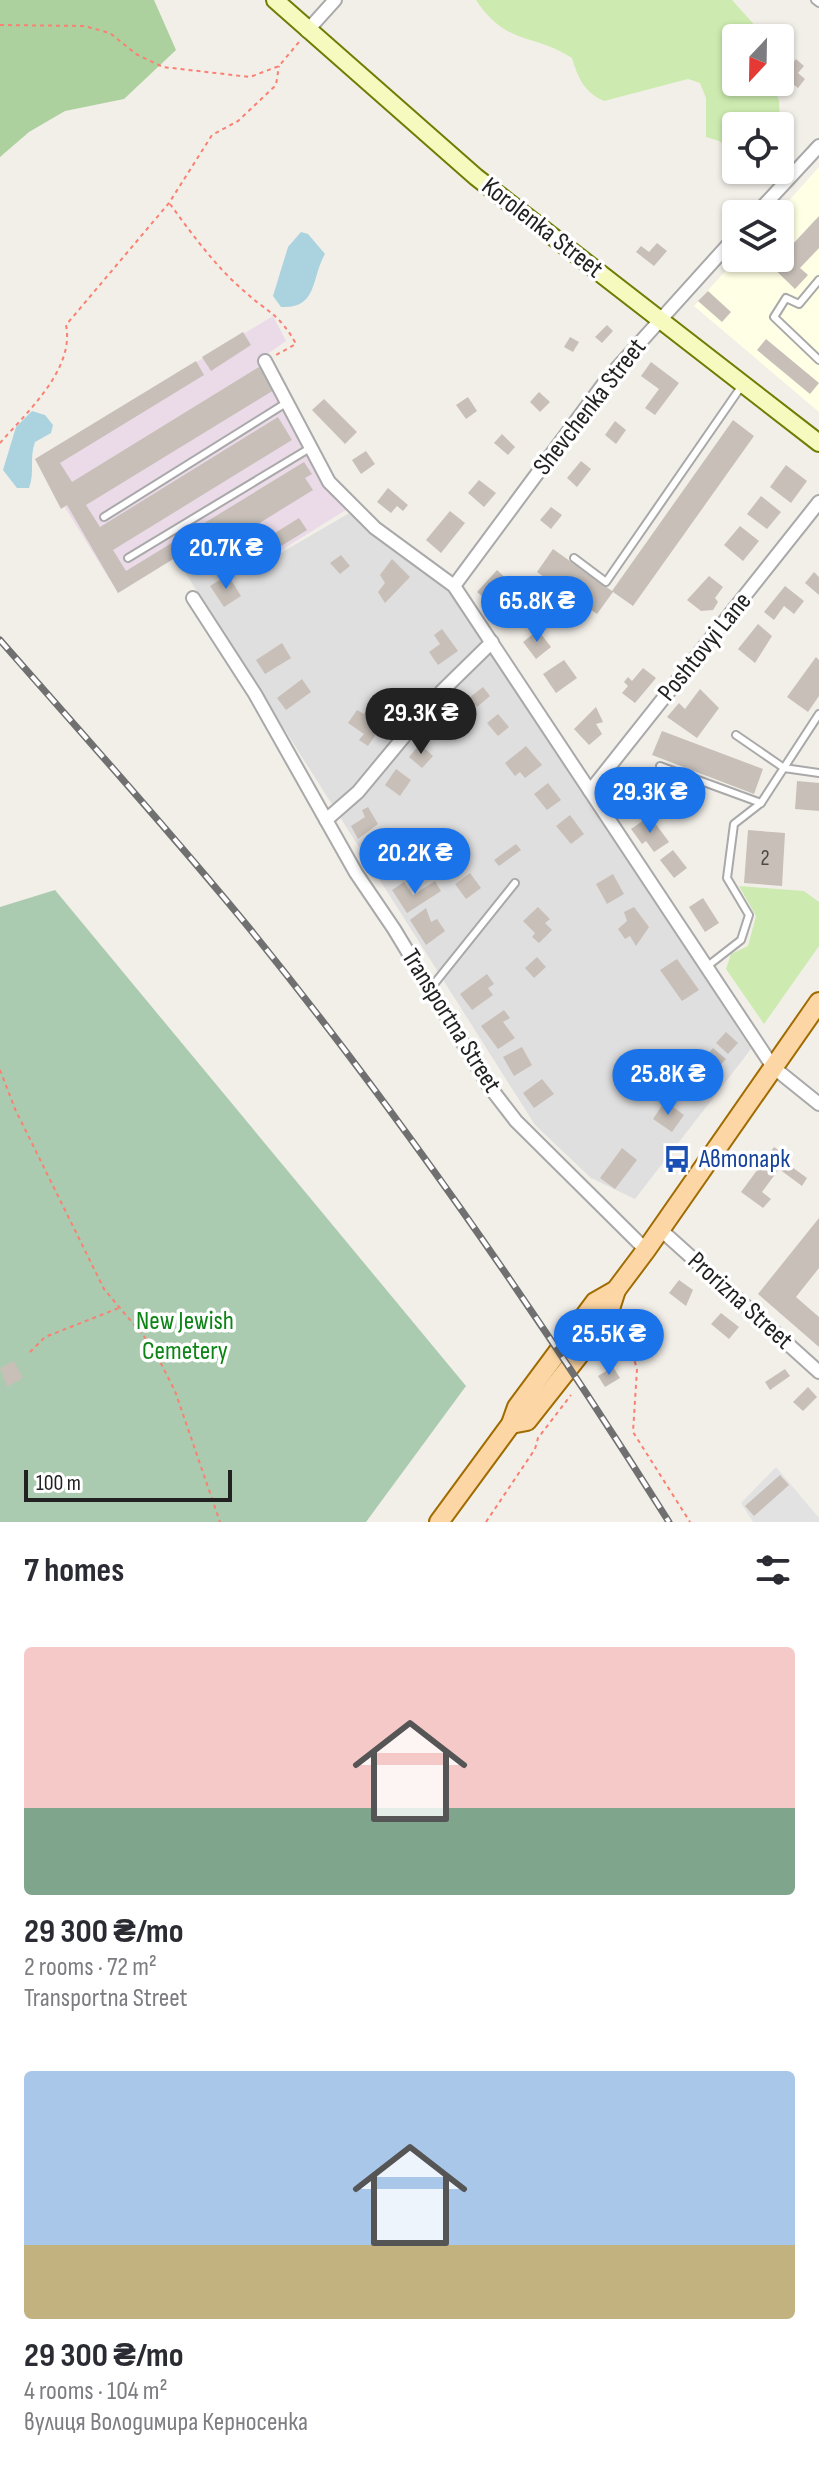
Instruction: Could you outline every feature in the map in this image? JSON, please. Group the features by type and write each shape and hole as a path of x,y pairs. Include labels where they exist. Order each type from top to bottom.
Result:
{"main road":[{"name":"Korolenka Street","path":"275,0 476,177 819,443"},
{"path":"439,1522 511,1424 517,1407 595,1302 616,1290 661,1230 819,1002"}],"street":[{"path":"307,31 335,0"},
{"path":"769,200 819,147"},
{"name":"Shevchenka Street","path":"454,586 515,506 559,440 658,319 722,251"},
{"path":"265,361 329,482 375,528 454,586 773,1067 819,1104"},
{"name":"Poshtovyi Lane","path":"590,791 819,502"},
{"name":"Transportna Street","path":"193,598 255,694 326,820 489,1086 516,1121 646,1250"},
{"path":"326,820 358,792 441,692 492,642"},
{"name":"Prorizna Street","path":"661,1230 819,1372"}],"lane":[{"path":"819,280 799,304 786,298 774,317 819,360"},
{"path":"574,558 606,582 743,384"},
{"path":"104,517 286,403"},
{"path":"128,558 310,448"},
{"path":"705,968 741,940 749,915 727,878 734,824 761,803 819,714"},
{"path":"736,735 784,768 819,773"},
{"path":"660,766 761,803"},
{"path":"430,989 515,883"}],"path":[{"path":"0,25 84,26 110,33 136,54 163,67 178,70 250,77 279,66"},
{"path":"0,443 42,396 69,342 66,325 169,203 212,135 238,121 276,85 279,66 307,31"},
{"path":"169,203 206,252 244,292 283,319 296,344 265,361"},
{"path":"0,1070 15,1109 104,1289 152,1346 175,1391 220,1522"},
{"path":"30,1352 45,1337 120,1307"},
{"path":"623,1323 637,1369 633,1432 690,1522"},
{"path":"486,1522 535,1449 538,1438 571,1395"}],"shaded area":[{"path":"819,167 819,412 694,306 724,272 794,272 794,200 790,200"},
{"path":"273,316 286,341 266,355 349,508 256,566 230,524 118,593 35,459"},
{"path":"353,511 445,586 583,789 751,1049 635,1199 591,1178 535,1125 181,566 230,536 251,570"},
{"path":"776,1467 819,1518 819,1522 753,1522 741,1503"}],"green space":[{"path":"0,0 154,0 176,50 124,99 65,111 29,132 0,157"},
{"path":"476,0 732,0 754,24 722,24 722,96 777,96 779,112 722,112 722,144 706,137 706,98 700,83 688,79 604,101 583,84 572,58 510,32 487,15"},
{"path":"739,886 804,891 819,902 819,946 764,1024 726,969 731,954 748,946 756,916"},
{"name":"New Jewish Cemetery","path":"55,890 466,1386 366,1522 0,1522 0,907"}],"water":[{"path":"301,232 308,234 325,254 307,297 302,303 281,307 273,296 288,247"},
{"path":"32,411 45,415 53,425 51,433 35,442 29,488 17,488 3,470 16,427"}],"building":[{"path":"796,59 804,66 798,73 805,79 798,88 794,85"},
{"path":"819,216 819,248 800,268 808,275 795,289 777,272 794,272 794,243"},
{"path":"657,243 667,251 654,266 636,252 641,246 649,252"},
{"path":"708,291 731,312 722,322 698,301"},
{"path":"607,325 613,331 602,343 595,337"},
{"path":"243,332 251,345 211,371 202,357"},
{"path":"570,337 579,342 573,352 564,347"},
{"path":"766,339 819,383 810,394 757,350"},
{"path":"196,361 204,375 60,463 72,482 259,367 274,390 86,505 100,527 278,417 292,440 113,550 126,571 304,462 312,474 305,478 313,490 253,527 262,541 299,518 307,530 254,563 230,524 118,593 67,505 61,509 35,459"},
{"path":"651,362 679,383 655,415 645,408 659,389 641,376"},
{"path":"539,392 550,402 540,412 530,402"},
{"path":"468,397 477,411 466,419 456,405"},
{"path":"324,399 357,432 345,444 312,410"},
{"path":"733,420 754,436 633,606 613,592 597,614 537,572 553,549 612,591"},
{"path":"615,421 626,430 616,444 605,435"},
{"path":"502,434 515,447 508,455 494,443"},
{"path":"366,451 375,464 361,474 352,460"},
{"path":"581,461 591,469 577,487 567,478"},
{"path":"786,465 807,481 791,503 770,487"},
{"path":"479,480 496,493 484,507 468,493"},
{"path":"388,488 408,505 403,511 397,506 391,513 377,502"},
{"path":"761,496 781,512 767,529 747,514"},
{"path":"551,507 562,515 551,529 540,520"},
{"path":"450,511 465,523 441,553 426,540"},
{"path":"740,526 759,541 743,561 724,545"},
{"path":"341,555 350,566 340,574 330,563"},
{"path":"392,559 410,577 385,603 378,592 385,583 380,575"},
{"path":"497,570 512,584 492,605 477,592"},
{"path":"814,572 819,577 819,595 805,583"},
{"path":"228,575 241,596 224,607 210,586"},
{"path":"709,576 723,587 715,598 718,602 713,610 701,611 687,600"},
{"path":"785,586 804,601 794,614 784,606 774,620 764,612"},
{"path":"758,624 772,636 755,663 738,649"},
{"path":"442,629 458,651 438,665 429,652 440,644 434,635"},
{"path":"538,630 551,647 536,659 523,642"},
{"path":"282,643 291,658 265,674 256,660"},
{"path":"816,657 819,660 819,696 808,712 787,697"},
{"path":"564,660 577,678 556,693 543,674"},
{"path":"643,668 656,678 635,703 622,693 628,686 624,682 628,677 632,681"},
{"path":"302,679 311,692 286,710 277,698"},
{"path":"483,687 490,696 477,707 469,698"},
{"path":"700,689 719,708 697,738 667,717 679,703 685,709"},
{"path":"376,706 385,712 375,727 379,730 368,746 359,740 364,734 348,723 357,710 364,714 367,709 372,713"},
{"path":"596,707 603,722 596,724 602,734 589,745 574,729"},
{"path":"498,714 509,727 498,736 487,723"},
{"path":"662,731 763,769 754,794 652,755"},
{"path":"420,744 433,756 422,768 409,757"},
{"path":"526,746 542,765 525,778 520,772 515,776 505,763"},
{"path":"396,769 411,780 400,796 385,785"},
{"path":"622,781 637,801 624,811 609,791"},
{"path":"797,781 819,783 819,811 795,809"},
{"path":"548,783 561,800 547,810 534,794"},
{"path":"368,807 378,824 358,839 351,826 365,817 362,810"},
{"path":"570,815 584,834 571,844 556,826"},
{"path":"644,820 649,827 655,823 669,842 654,852 646,841 642,844 631,829"},
{"path":"748,830 785,833 782,886 744,883"},
{"path":"516,844 521,850 499,866 494,860"},
{"path":"387,846 396,865 380,874 371,862 373,854"},
{"path":"673,850 687,868 674,878 660,860"},
{"path":"470,873 481,888 466,899 455,884"},
{"path":"613,874 624,894 607,904 596,884"},
{"path":"435,881 441,891 407,913 392,890 404,882 413,895"},
{"path":"703,898 719,923 705,932 689,907"},
{"path":"538,907 550,919 545,923 552,930 539,943 532,937 535,933 523,921"},
{"path":"634,907 649,927 636,946 630,936 625,939 618,929 627,921 624,912"},
{"path":"426,908 431,922 437,919 445,931 426,945 410,920"},
{"path":"537,957 546,967 534,978 525,968"},
{"path":"677,959 699,990 682,1001 660,970"},
{"path":"487,974 494,984 488,988 493,995 472,1010 460,994"},
{"path":"504,1010 510,1018 503,1022 515,1038 498,1049 481,1026"},
{"path":"726,1032 738,1043 728,1054 716,1043"},
{"path":"522,1047 532,1065 514,1076 503,1057"},
{"path":"713,1048 726,1059 715,1071 703,1059"},
{"path":"542,1079 554,1094 534,1108 523,1093"},
{"path":"665,1101 684,1115 672,1132 653,1119"},
{"path":"774,1147 788,1157 785,1162 807,1178 802,1186 779,1169 762,1192 771,1199 763,1208 741,1192"},
{"path":"622,1148 637,1160 615,1189 600,1178"},
{"path":"819,1218 819,1268 796,1297 819,1317 819,1347 758,1294"},
{"path":"679,1280 693,1290 686,1306 669,1293"},
{"path":"721,1313 739,1327 729,1339 711,1324"},
{"path":"14,1361 23,1378 7,1387 0,1368"},
{"path":"613,1367 620,1378 605,1387 598,1376"},
{"path":"785,1369 790,1376 770,1390 765,1382"},
{"path":"808,1387 817,1397 803,1411 793,1402"},
{"path":"780,1475 789,1485 754,1516 745,1506"}],"railway":[{"path":"0,640 250,929 361,1072 520,1294 669,1522"}],"place":[{"name":"Автопарк","path":"677,1159"}]}
